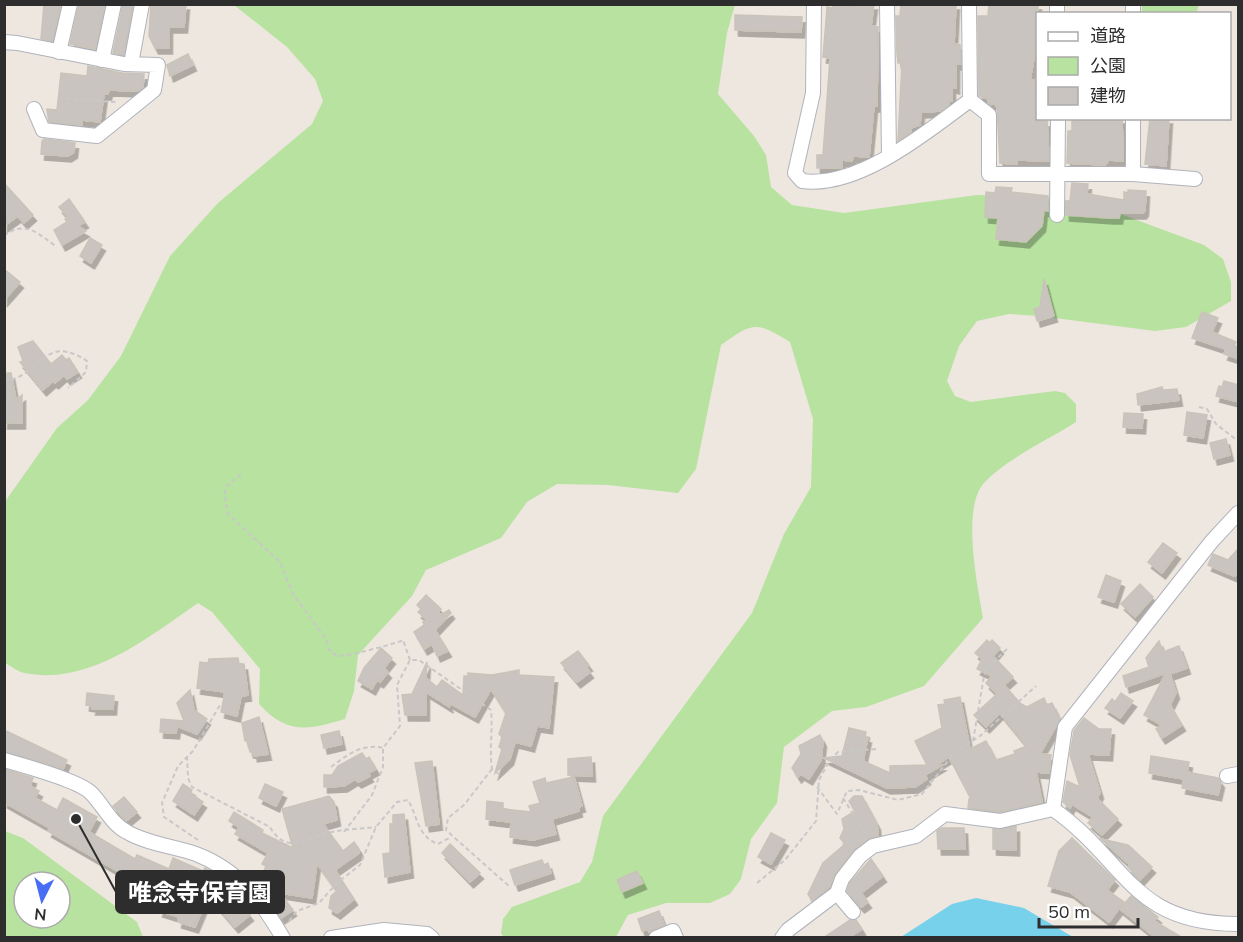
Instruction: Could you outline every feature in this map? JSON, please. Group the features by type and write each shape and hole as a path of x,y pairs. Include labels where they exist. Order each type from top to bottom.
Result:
{"street":[{"path":"59,52 70,4"},
{"path":"102,60 114,4"},
{"path":"131,64 142,4"},
{"path":"814,4 813,93 795,173 802,181 814,183 859,171 911,145 970,100"},
{"path":"887,4 889,156"},
{"path":"969,4 970,100"},
{"path":"4,42 102,60 158,65 154,90 98,136 43,130 34,110"},
{"path":"970,100 989,115 989,174 1133,174 1196,179"},
{"path":"1057,214 1058,120"},
{"path":"1133,120 1133,174"},
{"path":"1053,809 1065,727 1212,542 1239,513"},
{"path":"4,760 88,790 116,825 126,831 164,846 197,855 234,875 255,894 281,935"},
{"path":"782,938 788,930 837,893 850,866 873,846 916,836 945,814 1000,821 1053,809 1076,825 1122,876 1156,905 1188,919 1239,924"},
{"path":"837,893 853,912"},
{"path":"331,938 384,930 408,932 432,938"},
{"path":"656,938 673,931 676,938"},
{"path":"378,938 408,932"}],"path":[{"path":"66,99 131,101 136,104"},
{"path":"4,236 15,228 22,227 36,232 57,247"},
{"path":"4,381 23,377 51,352 61,350 76,354 87,361 86,372 68,388"},
{"path":"1199,407 1207,409 1216,424 1239,441"},
{"path":"241,474 225,487 224,495 228,514 280,562 293,594 326,639 330,652 339,656 348,655 383,645 393,646 403,640 410,660 398,685 400,726 383,748 380,779 372,795 344,832"},
{"path":"973,741 984,676 1007,649"},
{"path":"410,660 419,660 491,710 493,724 489,750 492,769 500,775"},
{"path":"817,787 837,814 842,797 847,791 859,790 898,800 922,794 942,766 1023,701 1036,686"},
{"path":"203,844 164,817 162,803 178,766 193,751 220,705"},
{"path":"331,767 358,749 373,746 383,748"},
{"path":"757,883 785,860 816,821 817,787 830,760 838,752 877,749"},
{"path":"187,756 188,778 192,787 261,822 282,841 296,844 331,832 376,827"},
{"path":"492,769 464,805 448,818 446,830 451,837 510,887"},
{"path":"842,797 873,846"},
{"path":"281,935 297,911 319,903 337,883 360,866 376,827 386,813 403,799 408,800 421,833 429,841 438,844 451,837"}],"green space":[{"path":"1142,4 1199,5 1197,12 1142,12"},
{"path":"234,5 735,5 727,33 718,94 754,136 766,155 771,187 792,205 844,213 977,195 1047,197 1099,206 1204,245 1223,259 1231,282 1231,301 1186,327 1155,331 1009,314 977,321 959,346 947,381 955,396 971,402 1055,391 1065,393 1076,404 1076,422 993,474 977,495 972,529 975,569 983,618 924,686 866,707 832,711 784,747 777,803 751,839 741,879 730,894 710,903 666,903 628,915 616,937 504,938 501,933 503,919 512,907 580,882 592,862 603,816 752,613 784,534 811,487 813,419 790,342 769,330 755,327 748,328 732,337 721,345 696,469 678,493 608,485 557,484 527,502 501,538 426,570 412,596 358,655 354,691 345,719 320,726 299,727 279,721 269,714 259,704 260,669 212,612 198,603 139,644 95,666 49,675 22,672 5,663 4,503 57,428 88,400 121,356 170,256 218,203 312,124 323,101 315,79 287,47"},
{"path":"5,831 23,838 66,870 12,870 12,930 72,930 72,874 137,922 143,937 5,937"}],"water":[{"path":"976,898 1024,908 1073,937 901,937 952,904"}],"building":[{"path":"44,4 61,4 52,41 41,39"},
{"path":"79,4 105,4 95,49 70,44"},
{"path":"123,4 133,4 124,55 113,53"},
{"path":"151,4 186,4 184,27 169,27 169,48 155,48 149,36"},
{"path":"833,4 855,7 855,4 874,4 871,26 878,27 877,106 874,106 869,157 853,156 852,161 842,160 842,168 817,168 817,155 823,155 830,58 823,57 827,7 833,8"},
{"path":"901,4 956,4 954,44 960,45 961,64 956,64 956,88 952,87 952,101 949,100 949,105 941,111 921,112 920,125 911,128 911,132 898,141 902,63 898,63 896,16 900,16"},
{"path":"989,4 1038,4 1036,47 1030,80 1036,81 1036,120 1047,121 1049,161 1017,160 1017,164 1000,163 997,107 995,104 988,103 988,99 979,96 978,16 988,16"},
{"path":"735,15 802,17 801,32 735,30"},
{"path":"188,54 193,65 170,76 167,65"},
{"path":"88,66 122,73 144,74 143,87 138,91 109,90 108,94 104,94 100,122 82,120 82,125 49,122 47,109 57,110 61,73 87,76"},
{"path":"1072,120 1122,120 1123,161 1109,160 1105,165 1067,163 1068,131 1072,131"},
{"path":"1150,120 1169,120 1166,166 1145,164"},
{"path":"44,139 75,143 74,152 68,156 41,154"},
{"path":"4,183 33,215 24,223 18,216 4,226"},
{"path":"1072,183 1088,184 1087,194 1124,200 1124,192 1128,193 1128,190 1146,191 1145,210 1143,213 1120,213 1119,218 1066,215 1066,201 1070,201"},
{"path":"996,187 1012,188 1011,192 1048,196 1048,211 1044,210 1042,226 1026,242 996,239 998,218 985,217 986,192 995,193"},
{"path":"69,199 85,222 77,226 86,231 62,245 54,230 67,222 65,219 68,217 59,207"},
{"path":"90,238 102,245 91,263 80,256"},
{"path":"4,269 20,282 4,300"},
{"path":"1044,279 1054,316 1037,321 1034,309 1040,307"},
{"path":"1202,312 1218,318 1212,332 1236,342 1234,347 1239,348 1239,359 1224,354 1226,349 1192,338"},
{"path":"33,341 51,364 62,355 66,360 69,358 78,372 67,379 64,375 43,390 20,362 23,361 18,347"},
{"path":"7,373 11,373 16,400 22,395 22,423 4,423"},
{"path":"1224,381 1239,385 1239,402 1216,396 1219,386 1222,387"},
{"path":"1162,387 1163,390 1177,389 1179,400 1138,405 1137,394"},
{"path":"1187,412 1207,415 1203,438 1184,435"},
{"path":"1124,413 1143,414 1142,428 1123,427"},
{"path":"1226,439 1230,455 1214,459 1210,443"},
{"path":"1163,543 1177,553 1162,573 1148,562"},
{"path":"1239,548 1239,574 1234,576 1208,565 1213,554 1228,560"},
{"path":"1106,575 1121,581 1114,602 1098,597"},
{"path":"1140,584 1153,597 1135,617 1121,604"},
{"path":"426,595 441,609 438,612 441,615 449,610 451,613 435,630 448,651 437,656 432,644 424,649 414,632 427,620 418,612 421,609 417,605"},
{"path":"987,640 990,643 992,640 1000,648 993,656 1013,677 1004,685 1021,704 1027,707 1044,698 1047,705 1052,703 1060,719 1040,754 1051,755 1049,773 1036,772 1042,802 1000,812 968,808 969,799 971,799 949,757 936,765 942,765 925,775 927,779 915,787 887,788 824,758 842,756 849,728 866,732 865,737 868,737 863,761 890,773 890,766 927,765 915,741 942,728 938,705 945,704 944,700 960,697 970,749 986,741 996,760 1015,754 1014,751 1027,746 1000,713 986,727 974,715 997,694 986,683 992,676 977,669 982,659 975,653"},
{"path":"1159,641 1163,652 1179,646 1187,668 1170,674 1176,693 1170,705 1182,725 1162,738 1156,729 1162,725 1144,715 1166,673 1126,687 1123,676 1149,667 1146,658"},
{"path":"381,648 392,658 384,668 388,672 380,682 377,680 372,689 358,681 364,668"},
{"path":"578,651 589,665 586,667 590,672 577,682 561,663"},
{"path":"238,658 239,664 244,664 248,695 241,696 237,716 221,712 225,692 197,688 200,662 208,663 209,659"},
{"path":"427,662 426,678 437,687 442,680 463,695 464,676 468,676 468,673 492,675 519,670 519,675 554,677 549,728 537,726 531,746 515,742 510,759 495,773 502,749 499,747 502,737 499,734 506,713 491,689 475,717 446,701 450,707 426,692 426,715 405,715 402,695 412,694"},
{"path":"190,690 194,710 207,719 197,734 177,726 176,733 160,732 161,719 184,721 177,703"},
{"path":"87,693 114,696 113,709 92,709 93,706 86,705"},
{"path":"1121,693 1133,701 1120,718 1105,708 1112,699 1115,702"},
{"path":"259,717 268,754 254,756 253,752 250,752 247,740 245,741 242,723"},
{"path":"1084,718 1099,729 1111,729 1109,755 1088,754 1100,793 1097,798 1118,819 1102,835 1088,823 1093,817 1072,804 1070,808 1063,802 1067,781 1080,787 1070,755 1074,731"},
{"path":"4,730 67,760 63,769 4,751"},
{"path":"339,731 342,744 324,748 321,735"},
{"path":"820,735 823,741 821,760 809,779 801,774 798,777 792,768 801,754 799,746"},
{"path":"362,753 366,759 369,757 376,769 368,773 370,776 358,782 355,779 344,786 324,787 324,775 332,775 338,766"},
{"path":"1151,756 1189,762 1187,772 1218,778 1221,782 1218,795 1182,788 1184,779 1149,773"},
{"path":"591,757 592,776 568,775 568,759"},
{"path":"432,761 439,824 426,826 415,763"},
{"path":"4,769 33,778 30,786 39,791 35,798 57,810 63,798 97,817 89,832 135,859 137,855 169,869 173,858 203,871 205,868 221,877 211,898 209,894 195,927 178,922 179,917 159,911 163,899 126,881 128,877 48,831 50,828 4,802"},
{"path":"574,777 582,806 578,807 579,811 552,819 556,834 533,840 510,837 511,822 486,819 487,801 503,803 503,809 531,812 529,806 540,803 533,782 545,778 546,783"},
{"path":"183,784 192,790 190,793 203,802 194,815 173,801"},
{"path":"265,784 283,792 276,806 259,798"},
{"path":"329,796 334,802 337,820 323,824 343,851 354,842 359,849 359,853 335,870 354,899 337,913 329,908 331,896 337,891 317,863 312,898 280,893 293,910 281,918 264,891 280,879 264,871 266,866 262,864 268,853 235,834 239,827 229,821 234,812 263,830 262,833 293,848 282,809"},
{"path":"854,796 862,796 877,824 878,836 868,839 854,849 835,874 829,887 812,901 808,894 823,863 845,844 840,838 844,829 842,819 855,811 849,801"},
{"path":"124,797 137,812 126,821 113,806"},
{"path":"404,814 410,872 385,877 383,854 390,853 390,824 393,824 393,815"},
{"path":"1016,826 1016,850 993,849 993,829"},
{"path":"941,828 964,828 965,849 938,849 937,831"},
{"path":"771,833 785,840 771,864 758,857"},
{"path":"1072,838 1115,880 1107,890 1124,902 1109,922 1070,892 1048,886 1059,851"},
{"path":"1101,839 1128,845 1152,867 1140,880 1128,867 1130,865"},
{"path":"450,844 480,873 470,882 442,853"},
{"path":"871,859 883,876 861,893 868,902 861,907 847,891 850,883"},
{"path":"542,860 544,865 548,863 551,873 515,885 510,870"},
{"path":"637,871 643,883 622,892 617,880"},
{"path":"237,891 246,900 241,904 250,915 235,927 216,905"},
{"path":"1131,896 1158,917 1154,921 1183,938 1156,938 1120,909"},
{"path":"659,911 664,925 649,932 648,929 642,931 638,919"},
{"path":"850,920 856,920 862,929 848,938 823,938"}],"place":[{"name":"唯念寺保育園","path":"76,819"}]}
